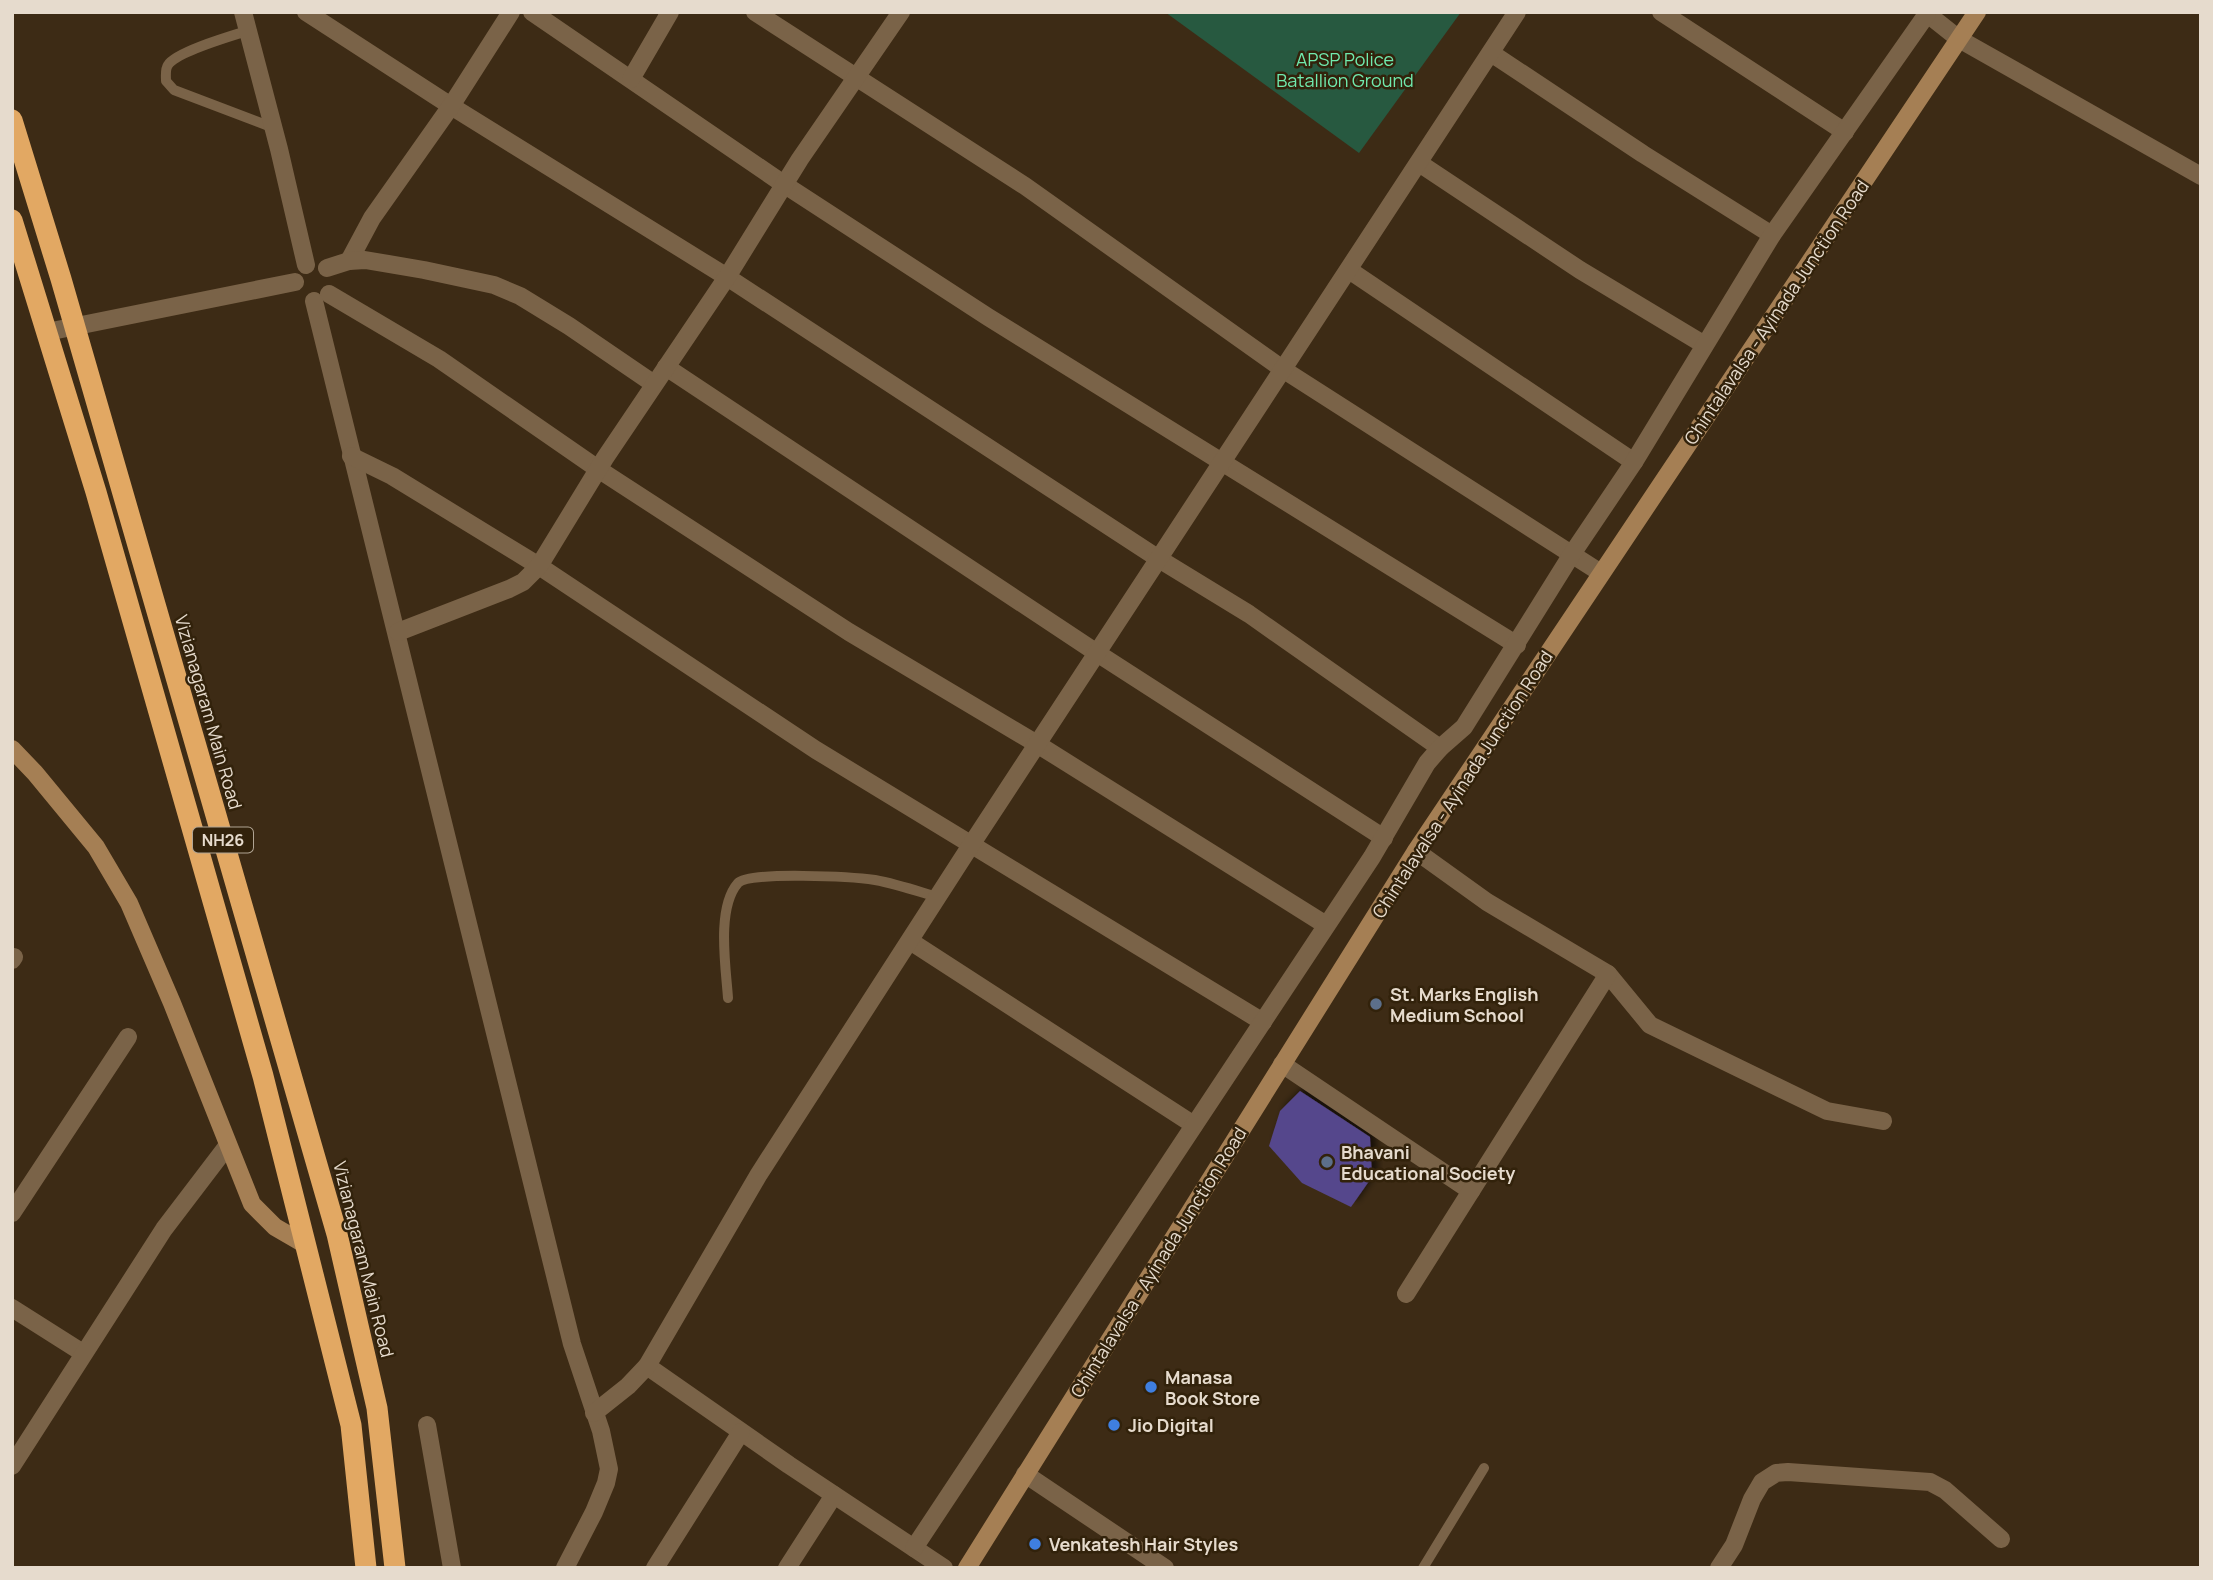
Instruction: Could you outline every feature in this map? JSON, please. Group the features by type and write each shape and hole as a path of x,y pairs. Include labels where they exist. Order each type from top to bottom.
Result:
{"highway":[{"name":"Vizianagaram Main Road","path":"12,120 74,325 337,1234 377,1408 395,1568"},
{"name":"NH26","path":"12,220 96,492 263,1076 351,1425 366,1568"}],"main road":[{"name":"Chintalavalsa - Ayinada Junction Road","path":"967,1568 1416,851 1977,12"},
{"path":"12,749 36,773 96,847 129,903 252,1204 275,1227 306,1245"}],"street":[{"path":"243,12 306,265"},
{"path":"306,12 451,106 727,277 1159,559 1249,614 1440,748"},
{"path":"349,261 372,218 451,106 511,12"},
{"path":"532,12 785,185 988,317 1517,645"},
{"path":"631,79 670,12"},
{"path":"755,12 1026,186 1284,370 1601,573"},
{"path":"398,632 509,589 523,582 539,566 598,468 901,12"},
{"path":"594,1413 628,1386 647,1366 759,1174 937,897 1517,12"},
{"path":"1661,12 1845,132"},
{"path":"921,1558 1194,1125 1384,838 1405,797 1427,763 1464,727 1572,554 1634,462 1703,344 1772,235 1926,13 1959,39 2201,176"},
{"path":"1491,53 1643,154 1772,235"},
{"path":"1419,163 1580,270 1703,344"},
{"path":"654,384 569,326 520,296 495,285 365,260 349,261 327,268 313,263 306,265 300,269 295,282 298,291 305,298 322,298 439,359 598,468 849,632 1037,744 1326,925"},
{"path":"327,268 333,281 322,298 351,456 398,632 572,1344 601,1431 609,1469 594,1512 565,1568"},
{"path":"1349,270 1634,462"},
{"path":"47,332 295,282"},
{"path":"666,367 1097,653 1384,838"},
{"path":"351,456 392,476 539,566 816,750 1263,1022"},
{"path":"1416,851 1487,902 1608,974 1650,1025 1828,1111 1883,1121"},
{"path":"910,942 1194,1125"},
{"path":"1406,1294 1608,974"},
{"path":"12,1213 128,1037"},
{"path":"1282,1064 1471,1191"},
{"path":"12,1466 164,1229 228,1146"},
{"path":"12,1308 83,1353"},
{"path":"647,1366 921,1558 944,1568"},
{"path":"427,1425 452,1568"},
{"path":"655,1568 741,1432"},
{"path":"1719,1568 1734,1545 1758,1489 1767,1476 1776,1473 1930,1482 1945,1490 2001,1539"},
{"path":"1026,1474 1165,1568"},
{"path":"787,1568 834,1495"}],"lane":[{"path":"247,31 198,48 172,61 167,65 166,81 174,90 274,128"},
{"path":"728,998 724,919 734,890 738,883 746,878 766,876 875,880 937,897"},
{"path":"1423,1568 1484,1468"}],"green space":[{"name":"APSP Police Batallion Ground","path":"1165,12 1461,12 1359,153"}],"building":[{"name":"Bhavani Educational Society","path":"1300,1091 1370,1137 1372,1177 1351,1207 1302,1183 1269,1146 1280,1111"}],"place":[{"name":"St. Marks English Medium School","path":"1376,1004"},
{"name":"Bhavani Educational Society","path":"1327,1162"},
{"name":"Manasa Book Store","path":"1151,1387"},
{"name":"Jio Digital","path":"1114,1425"},
{"name":"Venkatesh Hair Styles","path":"1035,1544"}]}
